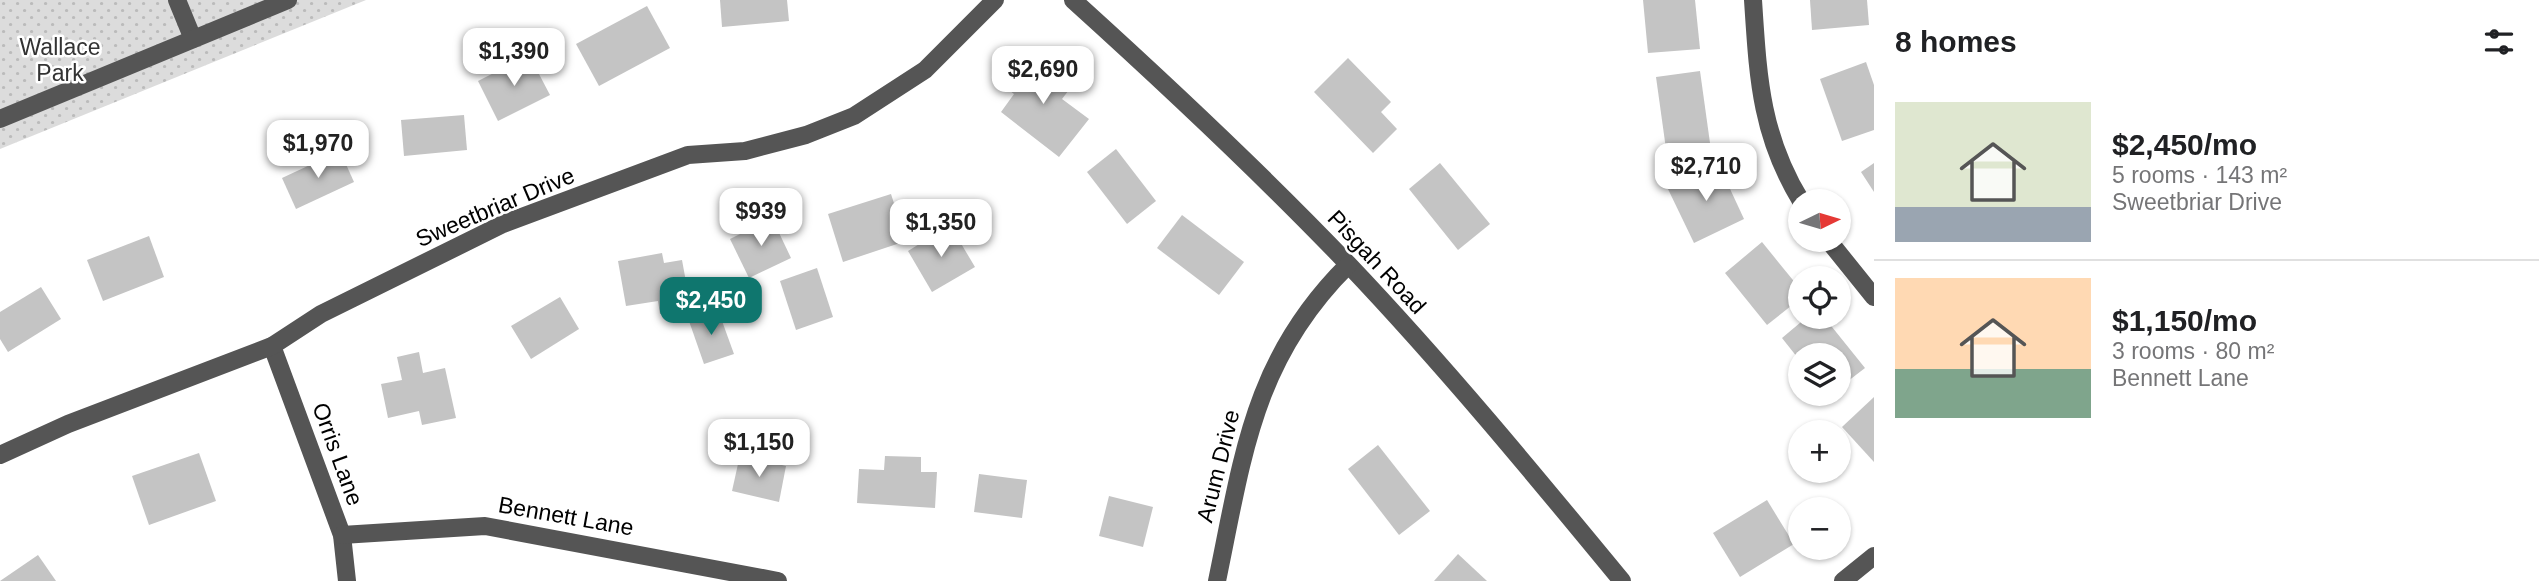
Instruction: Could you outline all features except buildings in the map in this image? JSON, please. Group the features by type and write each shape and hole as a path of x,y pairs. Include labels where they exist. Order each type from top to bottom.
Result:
{"street":[{"path":"177,0 193,39"},
{"path":"0,119 270,4 288,0"},
{"name":"Sweetbriar Drive","path":"0,455 68,424 272,346 321,314 503,224 688,155 745,151 806,135 854,116 925,70 995,0"},
{"name":"Pisgah Road","path":"1073,0 1196,111 1348,265 1465,394 1622,581"},
{"path":"1753,0 1759,92 1768,128 1796,189"},
{"path":"1838,252 1874,297"},
{"name":"Arum Drive","path":"1217,581 1247,433 1278,356 1319,294 1348,265"},
{"name":"Orris Lane","path":"272,346 342,535 347,581"},
{"name":"Bennett Lane","path":"342,535 485,526 778,581"},
{"path":"1843,581 1874,556"}],"green space":[{"name":"Wallace Park","path":"0,0 366,0 0,149"}]}
